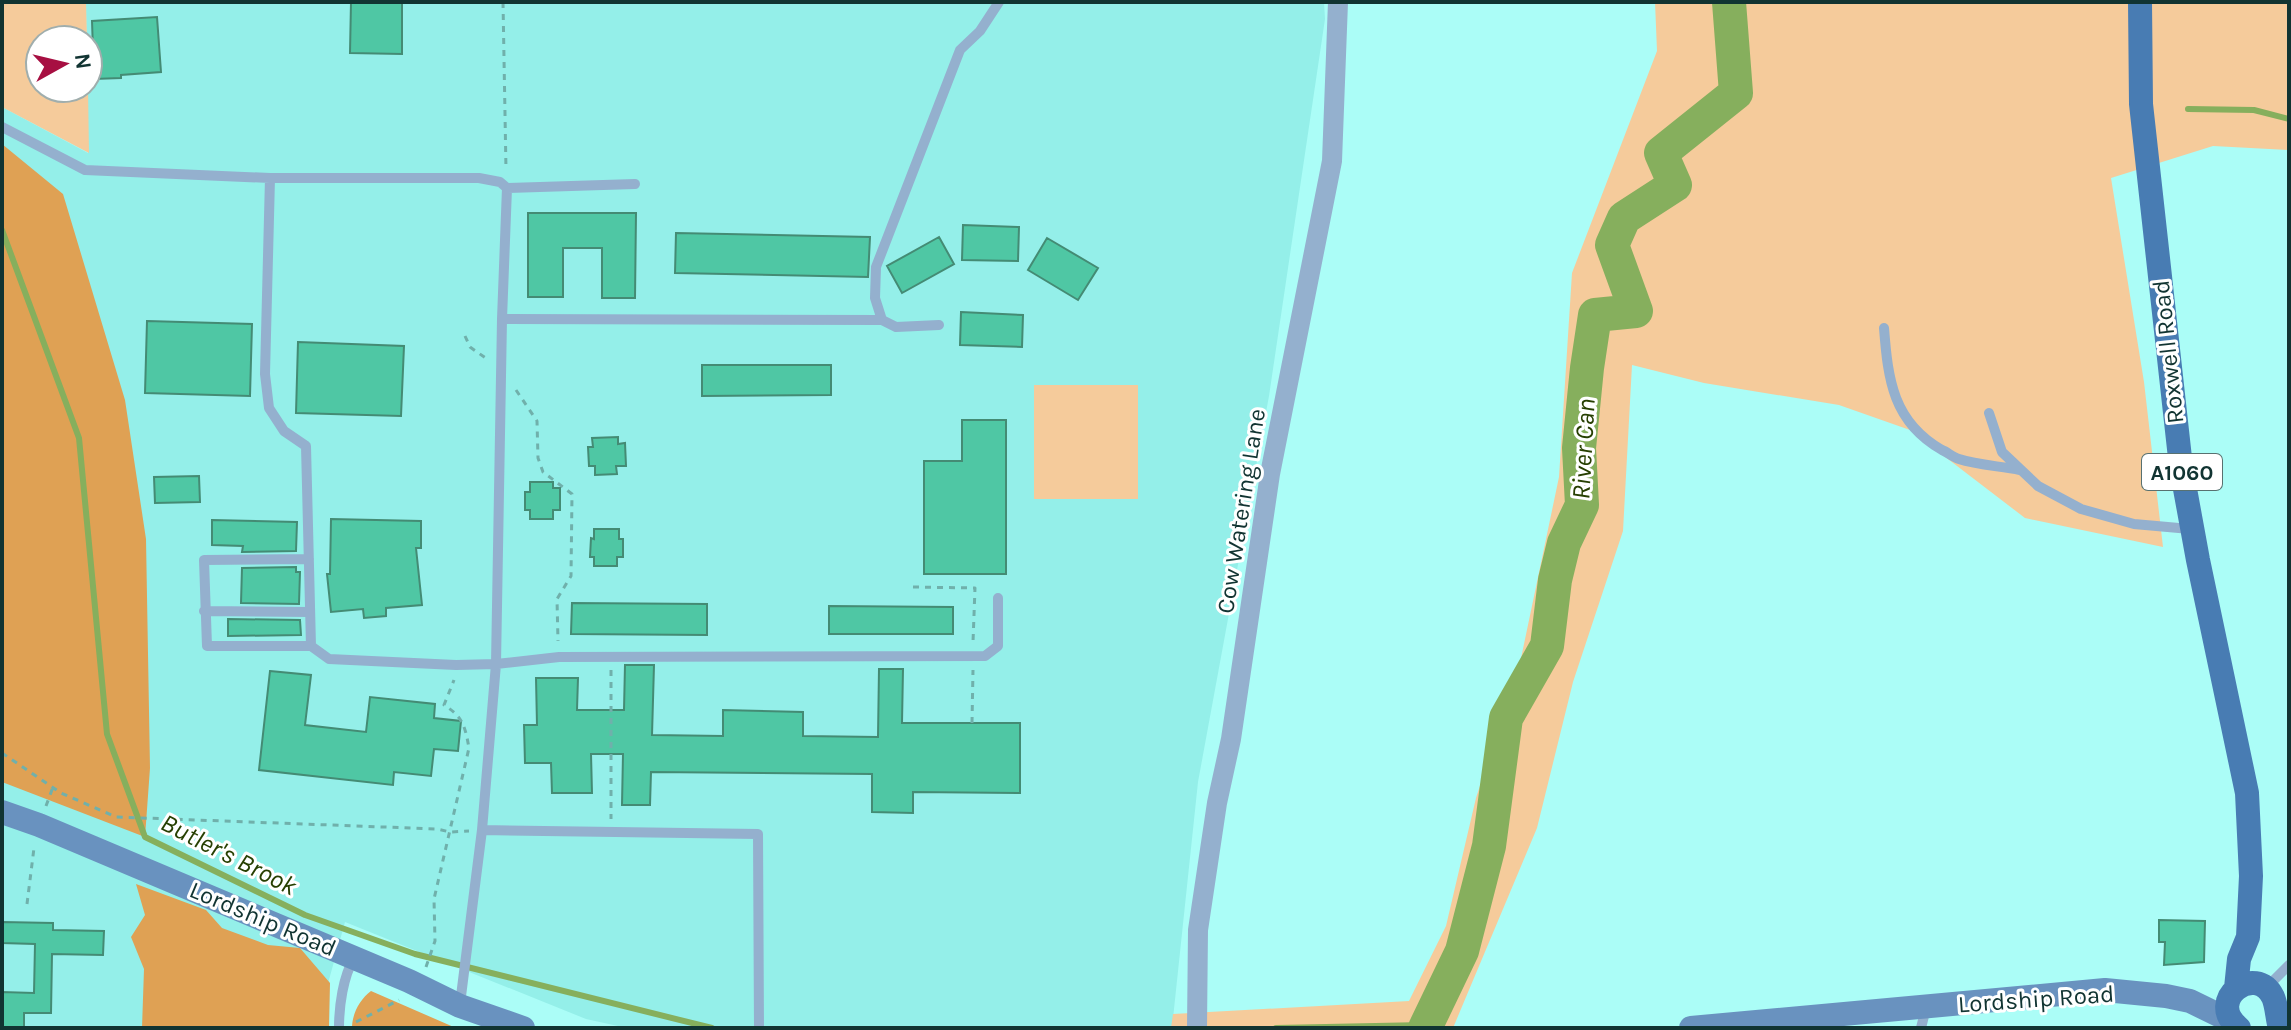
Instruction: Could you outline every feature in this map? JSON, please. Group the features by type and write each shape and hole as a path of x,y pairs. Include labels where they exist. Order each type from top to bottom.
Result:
{"main road":[{"name":"Roxwell Road","path":"2140,2 2141,104 2181,467 2247,793 2251,876 2248,937 2269,1008"},
{"name":"Roxwell Road","path":"2235,1024 2227,1010 2239,959 2248,937"},
{"path":"2233,991 2249,983 2269,1008"}],"street":[{"name":"Cow Watering Lane","path":"1197,1028 1198,930 1217,803 1231,739 1270,474 1332,161 1338,2"},
{"name":"Lordship Road","path":"2,812 409,981 460,1006 523,1028"},
{"name":"Lordship Road","path":"1691,1028 1923,1018 2105,990 2190,1001 2235,1024"},
{"name":"Lordship Road","path":"2190,1001 2233,991"}],"lane":[{"path":"882,320 875,298 876,267 960,50 980,31 999,2"},
{"path":"2,127 85,170 270,178 479,178 500,182 507,188 635,184"},
{"path":"270,178 265,374 269,408 284,431 306,446 311,646"},
{"path":"460,1006 482,830 496,664 507,188"},
{"path":"502,319 882,320 896,327 939,325"},
{"path":"1884,328 1887,368 1893,394 1904,415 1926,440 1958,459 2022,470"},
{"path":"1989,413 2002,452 2038,486 2081,509 2134,524 2192,529"},
{"path":"309,559 204,560 207,646 311,646 329,659 456,665 559,657 985,656 998,646 998,598"},
{"path":"204,611 309,612"},
{"path":"482,830 758,834 759,1027"},
{"path":"345,1026 339,1011 354,958"},
{"path":"2269,1008 2289,965"}],"path":[{"path":"503,2 507,188"},
{"path":"465,336 470,347 502,370 537,421 538,458 543,472 572,494 571,576 557,599 559,657"},
{"path":"913,587 975,588 972,723"},
{"path":"611,831 613,657"},
{"path":"427,965 435,941 434,899 469,748 461,717 444,705 455,679 456,665"},
{"path":"2,753 61,793 116,817 437,829 450,832 482,830"},
{"path":"345,1026 403,997"}],"shaded area":[{"path":"2,2 86,2 87,24 24,24 24,104 88,104 89,153 2,107"},
{"path":"86,2 1324,2 1325,19 1269,396 1198,782 1172,1028 627,1028 586,1019 345,922 322,1005 324,1028 2,1028 2,107 88,153 87,104 104,104 104,24 86,24"},
{"path":"1655,2 2289,2 2289,150 2213,146 2111,178 2144,382 2163,547 2025,518 1910,430 1839,405 1704,383 1632,365 1623,531 1573,682 1537,828 1453,1028 1171,1028 1173,1014 1409,1001 1446,926 1476,798 1520,663 1559,477 1572,273 1657,51"},
{"path":"2,144 63,194 125,400 146,539 150,768 145,837 2,782"},
{"path":"1034,385 1138,385 1138,499 1034,499"},
{"path":"136,884 206,910 222,928 268,945 300,948 330,983 329,1028 142,1028 144,969 131,937 145,915"},
{"path":"371,991 456,1028 352,1028 357,1007"}],"building":[{"path":"351,2 402,2 402,54 350,53"},
{"path":"157,17 161,72 104,79 104,24 92,24 92,21"},
{"path":"528,213 636,213 635,298 602,298 602,248 563,248 563,297 528,297"},
{"path":"963,225 1019,227 1018,261 962,260"},
{"path":"676,233 870,237 868,277 675,273"},
{"path":"939,237 954,264 902,293 887,266"},
{"path":"1047,238 1098,268 1078,300 1028,270"},
{"path":"961,312 1023,315 1022,347 960,345"},
{"path":"147,321 252,324 250,396 145,393"},
{"path":"298,342 404,346 401,416 296,413"},
{"path":"702,365 831,365 831,395 702,396"},
{"path":"962,420 1006,420 1006,574 924,574 924,461 962,461"},
{"path":"618,437 618,444 625,443 626,466 616,466 617,474 595,475 595,466 589,466 588,447 593,447 592,438"},
{"path":"199,476 200,502 155,503 154,477"},
{"path":"530,482 553,482 553,488 560,488 560,510 553,510 553,519 530,519 530,510 525,510 525,492 530,492"},
{"path":"331,519 421,521 421,548 416,548 422,605 386,608 386,616 364,618 363,609 331,612 327,574 330,574"},
{"path":"212,520 297,522 296,551 242,552 243,546 212,545"},
{"path":"594,529 619,529 619,539 623,539 623,557 617,557 617,566 594,566 594,557 590,557"},
{"path":"296,567 296,572 300,572 299,604 241,603 242,568"},
{"path":"572,603 707,604 707,635 571,634"},
{"path":"829,606 953,607 953,634 829,634"},
{"path":"228,619 300,620 301,635 228,636"},
{"path":"625,665 654,665 652,735 723,736 723,710 803,712 803,736 878,737 879,669 903,669 902,723 1020,723 1020,793 913,792 913,813 872,812 872,774 651,772 650,805 622,805 623,754 591,754 592,793 552,793 551,763 525,763 524,725 537,725 536,678 578,678 577,710 624,710"},
{"path":"270,671 311,675 305,725 366,732 370,697 435,704 434,718 461,721 458,751 434,749 431,776 394,772 393,785 259,770"},
{"path":"2159,920 2205,921 2204,962 2164,965 2165,942 2159,942"},
{"path":"2,922 53,923 53,930 104,931 103,955 52,954 51,1013 24,1013 24,1028 2,1028 2,992 34,993 35,944 2,943"}],"waterway":[{"name":"River Can","path":"1425,1028 1462,951 1489,846 1506,718 1547,646 1555,580 1564,543 1582,505 1579,448 1595,315 1636,311 1612,245 1624,218 1675,185 1661,153 1736,93 1729,2"},
{"path":"2188,109 2254,110 2289,119"},
{"name":"Butler's Brook","path":"2,230 79,438 107,734 145,837 305,915 415,954 712,1028"},
{"name":"Butler's Brook","path":"1276,1028 1425,1025"}]}
